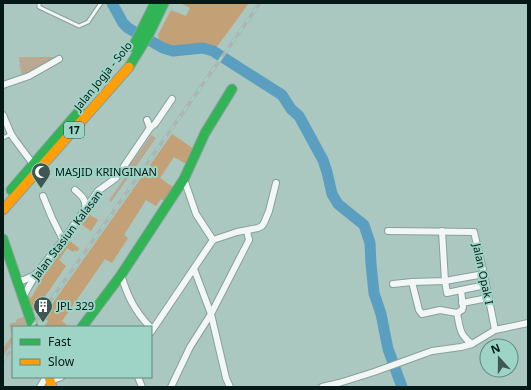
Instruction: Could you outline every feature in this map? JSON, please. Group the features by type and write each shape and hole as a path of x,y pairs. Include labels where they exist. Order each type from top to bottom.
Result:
{"main road":[{"name":"Jalan Jogja - Solo","path":"151,22 155,3"},
{"name":"Jalan Jogja - Solo","path":"3,210 129,67 151,22 164,3"},
{"name":"Jalan Jogja - Solo","path":"3,198 128,55 138,46"},
{"path":"83,326 121,275 184,179 205,134 232,89"},
{"path":"3,239 33,326"}],"street":[{"path":"3,86 24,79 59,59"},
{"name":"Jalan Stasiun Kalasan","path":"23,296 36,274 63,240 98,191 116,178 172,99"},
{"path":"3,115 11,134 33,164"},
{"path":"147,120 150,128"},
{"path":"184,179 196,214 213,240"},
{"path":"152,329 213,240 262,226 269,211 276,183"},
{"path":"75,190 85,200 85,209"},
{"path":"43,196 63,240"},
{"path":"171,387 190,347 211,314 248,240 247,231"},
{"path":"442,231 447,293 486,285"},
{"name":"Jalan Opak I","path":"388,232 474,232 495,330"},
{"path":"194,269 211,314 226,378 230,387"},
{"path":"18,281 24,280 36,274"},
{"path":"393,284 445,281 484,274"},
{"path":"121,275 133,306 148,326"},
{"path":"412,282 419,310 422,314 440,310 457,313 463,308 461,290"},
{"path":"462,303 488,298"},
{"path":"457,313 462,335 472,344"},
{"path":"322,387 330,386 374,372 432,351 472,344 495,330 528,323"},
{"path":"40,387 50,380"}],"lane":[{"path":"38,3 39,6 79,26 88,22 101,3"},
{"path":"3,138 11,134"}],"shaded area":[{"path":"180,3 249,3 213,52 208,53 200,50 160,45 158,35 171,10 186,16 190,8"},
{"path":"19,57 57,57 23,77"},
{"path":"172,134 194,149 186,164 174,157 160,178 173,187 167,202 161,199 156,206 146,200 124,235 128,238 112,263 105,259 62,321 68,326 45,326 48,321 43,317"},
{"path":"151,135 156,138 111,202 109,200 128,173 123,170 130,160 133,161"},
{"path":"89,214 98,220 91,231 78,222 83,215 86,217"},
{"path":"66,238 79,248 77,252 75,250 73,252 67,248 59,260 66,266 35,311 30,310 26,298 28,296 31,298 41,281 36,278"},
{"path":"27,316 28,321 25,326 12,326 12,336 9,324 16,322 17,319"},
{"path":"12,336 12,343 3,356 3,348"}],"waterway":[{"path":"112,3 123,23 128,28 163,48 173,51 203,48 213,51 282,95 291,109 299,116 323,160 332,194 338,204 364,225 370,243 374,293 381,314 388,349 402,387"}],"railway":[{"path":"33,326 260,3"},
{"path":"3,361 12,348"}],"traffic: fast":[{"path":"133,47 155,3"},
{"path":"129,67 148,36 164,3"},
{"path":"83,326 121,275 184,179 205,133 232,89"},
{"path":"11,190 80,110"},
{"path":"3,239 33,326"}],"traffic: slow":[{"path":"3,210 129,67"},
{"path":"49,378 52,387"}],"place":[{"name":"MASJID KRINGINAN","path":"41,189"},
{"name":"JPL 329","path":"43,323"}]}
